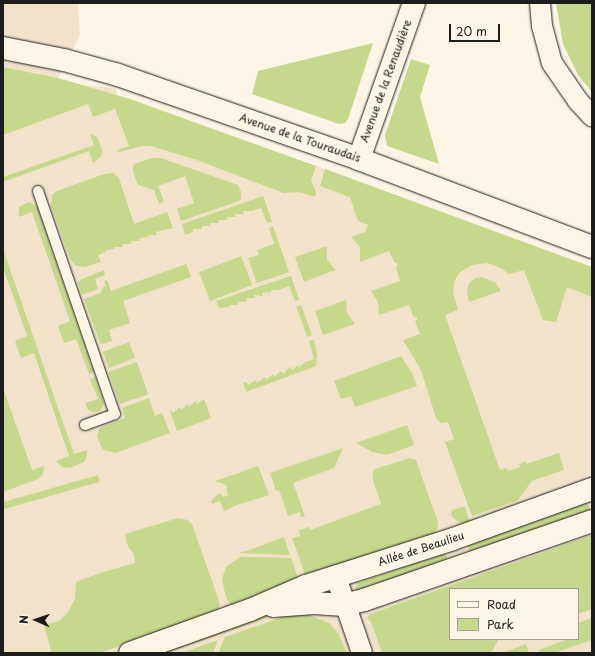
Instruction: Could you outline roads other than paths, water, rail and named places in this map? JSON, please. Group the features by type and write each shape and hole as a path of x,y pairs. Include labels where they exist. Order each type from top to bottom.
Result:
{"street":[{"name":"Avenue de la Renaudière","path":"359,159 414,3"},
{"path":"540,3 542,26 552,63 574,96 592,116"},
{"name":"Avenue de la Touraudais","path":"3,48 64,60 118,75 359,159 592,247"},
{"name":"Allée de Beaulieu","path":"130,653 250,610 282,595 453,539 592,489"},
{"name":"Allée de Beaulieu","path":"250,610 285,604 344,605 364,600 592,520"},
{"path":"336,577 344,605 362,653"}],"lane":[{"path":"38,191 116,414 85,425"}]}
